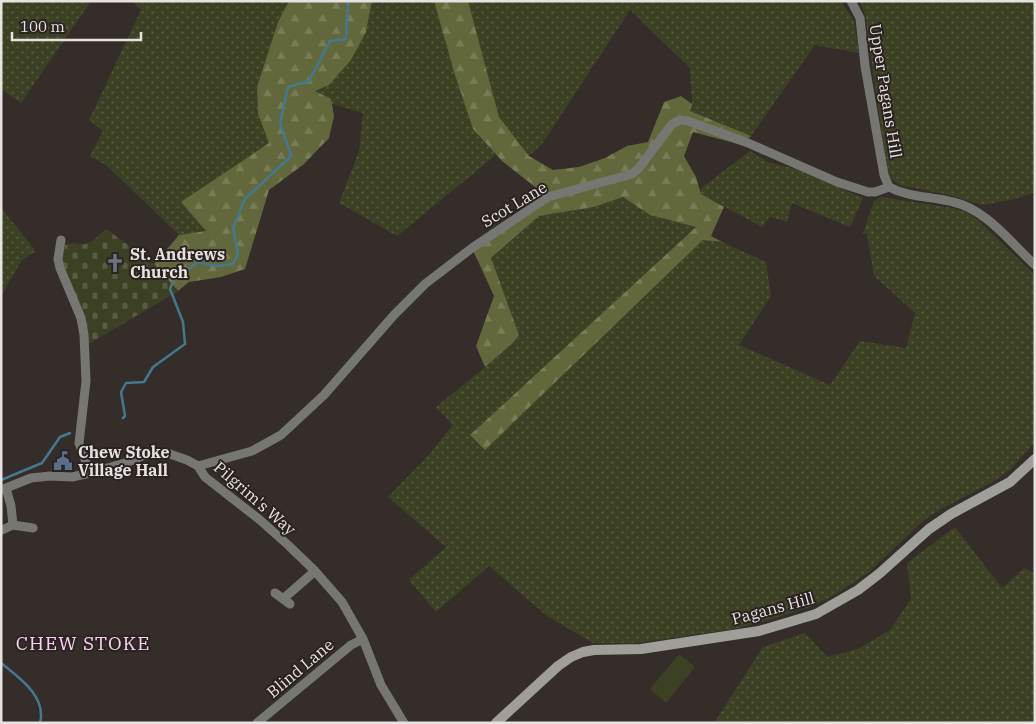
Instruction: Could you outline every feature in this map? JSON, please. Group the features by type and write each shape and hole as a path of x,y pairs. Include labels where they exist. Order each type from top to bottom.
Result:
{"street":[{"name":"Upper Pagans Hill","path":"851,1 860,18 870,93 884,175 888,187"},
{"name":"Scot Lane","path":"198,466 252,451 281,435 324,394 382,327 425,284 472,248 548,197 632,174 639,168 672,124 680,120 688,120 748,143 837,182 860,190 875,192 888,187"},
{"path":"888,187 913,196 954,202 975,210 1035,265"},
{"path":"61,240 58,259 60,268 81,318 84,335 86,381 79,443 90,473"},
{"name":"Pilgrim's Way","path":"3,489 31,478 50,476 72,477 90,473 125,463 152,452 170,454 198,466 205,477 260,520 315,571 342,602 363,639 381,685 404,723"},
{"name":"Pagans Hill","path":"496,723 558,666 571,657 583,652 641,649 759,631 816,614 858,590 929,529 951,514 1010,482 1035,459"},
{"path":"3,489 11,506 13,525"},
{"path":"2,530 13,525 33,528"},
{"path":"282,599 315,571"},
{"name":"Blind Lane","path":"258,723 351,645 363,639"}],"green space":[{"path":"1,1 91,1 21,103 1,89"},
{"path":"132,1 289,1 278,22 257,87 258,114 269,143 182,202 206,231 179,235 106,165 90,156 103,131 89,120 141,10"},
{"path":"289,1 372,1 366,32 351,60 329,85 315,91 331,99 334,116 329,138 304,164 269,190 245,269 221,277 189,282 178,291 154,264 179,235 206,231 181,202 269,143 258,114 257,87 278,22"},
{"path":"372,1 434,1 454,72 473,129 496,155 397,236 339,203 359,151 363,113 332,104 331,99 314,91 329,85 366,32"},
{"path":"434,1 468,1 499,117 529,156 553,170 579,167 605,158 627,146 648,142 664,102 681,96 692,104 690,111 751,136 742,145 693,132 684,156 696,177 701,194 724,207 711,236 722,242 703,240 485,450 470,435 696,227 650,215 623,197 594,207 539,216 491,258 519,335 512,344 485,367 476,346 494,296 472,248 548,197 502,161 473,129 454,72"},
{"path":"468,1 841,1 854,21 859,53 815,45 751,136 690,111 692,104 690,68 630,10 542,144 529,156 499,117"},
{"path":"859,1 1035,1 1035,192 1015,199 982,205 953,196 900,185 891,179 887,170 865,14"},
{"path":"750,151 767,162 796,169 863,198 850,227 792,203 787,222 770,217 762,227 701,194 700,189"},
{"path":"623,197 650,215 696,227 470,435 485,450 703,240 722,242 766,262 771,296 739,345 830,385 860,341 906,348 915,313 874,276 867,234 863,233 874,201 881,197 953,208 966,212 978,220 1035,275 1035,442 1010,470 923,521 869,572 836,594 813,606 765,621 734,629 637,643 593,643 547,616 489,566 436,612 409,580 446,547 388,497 427,457 453,425 436,407 512,345 519,335 491,259 539,216 594,207"},
{"path":"1,208 36,251 22,260 1,296"},
{"path":"106,229 154,264 178,291 89,344 62,262 65,245 88,243"},
{"path":"955,527 1002,588 1024,568 1035,574 1035,723 714,723 763,647 805,633 827,657 858,649 890,630 911,599 907,563"},
{"path":"679,654 695,667 666,703 650,689"}],"waterway":[{"path":"123,418 125,416 121,392 126,383 144,382 153,367 185,344 183,322 170,289 174,279 198,262 216,266 233,264 238,254 233,228 245,199 291,156 280,123 288,87 309,81 330,41 346,39 348,1"},
{"path":"1,480 42,463 60,437 70,433"},
{"path":"1,663 30,688 39,704 41,713 40,723"}],"place":[{"name":"St. Andrews Church","path":"115,263"},
{"name":"Chew Stoke Village Hall","path":"63,461"}],"district":[{"name":"CHEW STOKE","path":"83,643"}]}
